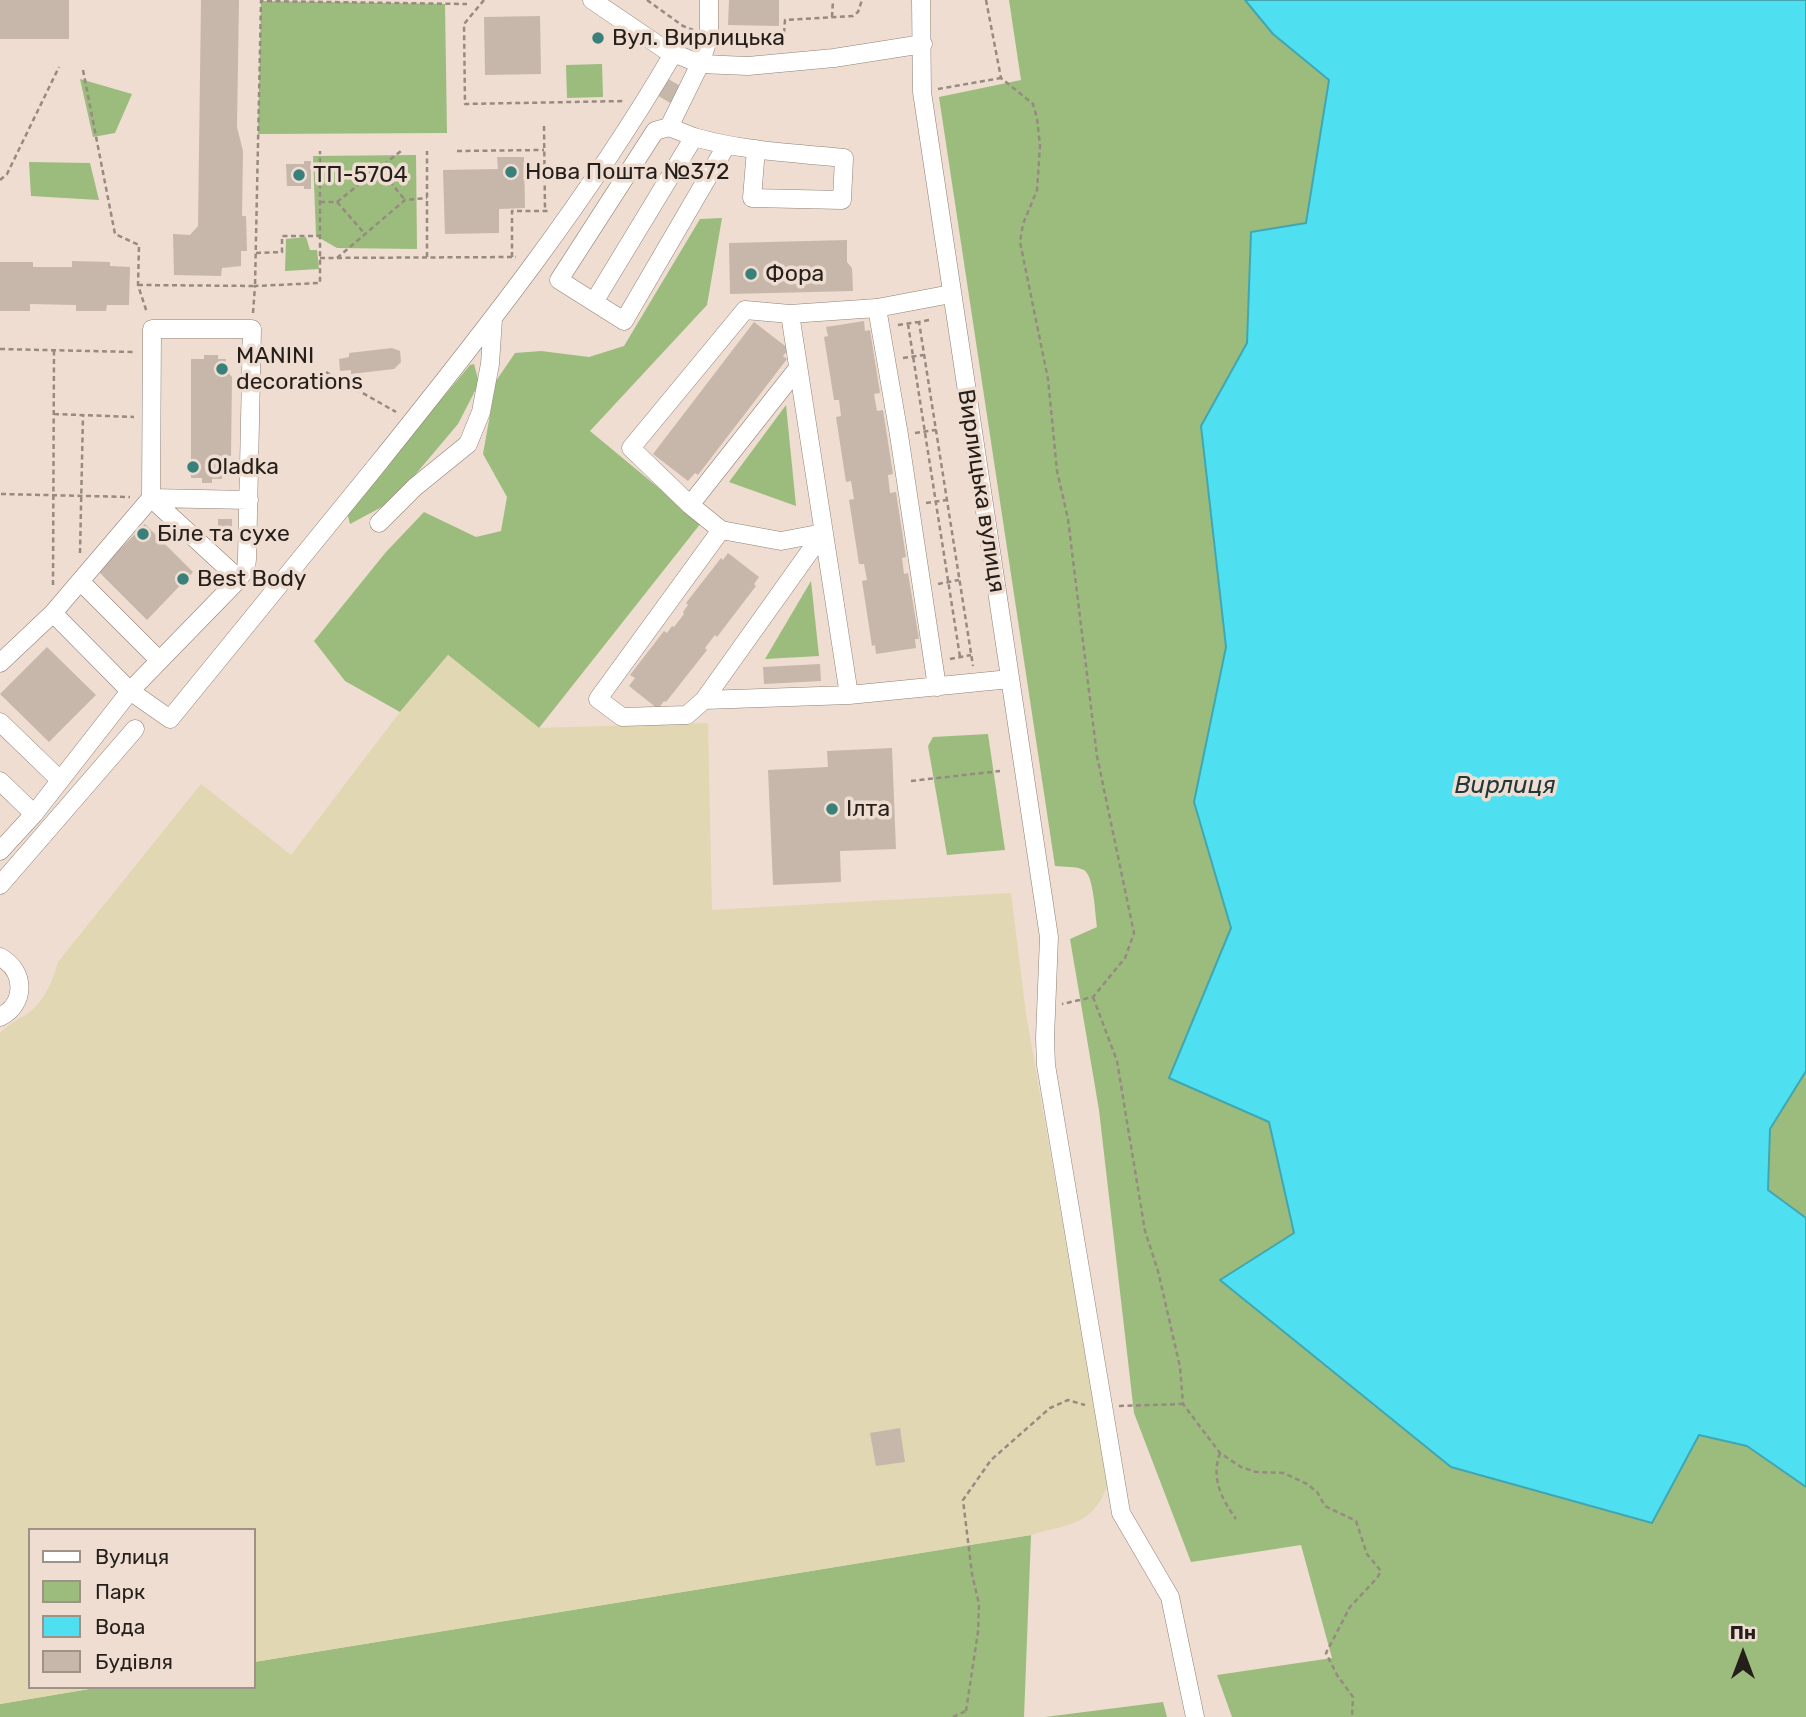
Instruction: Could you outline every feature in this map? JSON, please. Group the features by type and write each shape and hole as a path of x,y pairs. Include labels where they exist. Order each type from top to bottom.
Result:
{"street":[{"path":"592,0 673,54 701,64 761,65 834,58 923,44"},
{"path":"669,127 701,64 709,37 709,0"},
{"name":"Вирлицька вулиця","path":"921,0 922,92 1049,937 1045,1007 1046,1065 1121,1513 1170,1597 1195,1717"},
{"path":"52,612 130,691 170,719 493,320 571,212 673,54"},
{"path":"726,146 624,321 559,280 655,131 669,127 726,146 756,149 844,158 842,200 752,198 756,149"},
{"path":"594,302 694,137"},
{"path":"823,533 781,541 721,530 690,505 631,448 745,310 790,314 877,308 951,294"},
{"path":"877,308 937,687"},
{"path":"790,314 849,695"},
{"path":"379,523 415,487 468,444 481,412 490,364 493,320"},
{"path":"0,663 52,612 151,498 152,328 252,328 246,568 239,579 130,691 34,814 0,851"},
{"path":"690,505 798,368"},
{"path":"151,498 249,500"},
{"path":"151,498 239,579"},
{"path":"721,530 598,698 622,717 687,715 704,700 823,533"},
{"path":"80,580 159,660"},
{"path":"704,700 849,695 1010,679"},
{"path":"0,722 60,780"},
{"path":"0,885 135,729"},
{"path":"0,780 34,814"},
{"path":"0,957 18,974 20,985 15,1006 0,1017"}],"path":[{"path":"484,0 464,24 465,104 645,100"},
{"path":"647,0 683,26 709,37"},
{"path":"832,0 832,17"},
{"path":"784,33 785,20 853,16 858,12 862,0"},
{"path":"986,0 1001,78 1033,104 1037,118 1040,146 1037,190 1023,224 1020,242 1048,379 1057,471 1068,519 1097,756 1134,933 1125,958 1093,997 1045,1007"},
{"path":"252,328 261,1 467,4"},
{"path":"0,180 7,174 58,68"},
{"path":"83,70 115,234 139,245 138,285 152,328"},
{"path":"938,89 1001,78"},
{"path":"544,126 545,211"},
{"path":"457,151 544,150"},
{"path":"320,202 337,202 401,151"},
{"path":"427,151 427,257"},
{"path":"138,285 255,286 320,283 320,152"},
{"path":"379,168 405,200"},
{"path":"337,258 405,200 427,198"},
{"path":"337,202 365,234"},
{"path":"512,257 512,211 571,212"},
{"path":"256,253 282,253 282,236 320,236"},
{"path":"320,258 538,257"},
{"path":"881,328 929,320"},
{"path":"919,322 975,683"},
{"path":"908,324 960,657"},
{"path":"0,349 152,352"},
{"path":"52,612 54,350"},
{"path":"887,361 924,355"},
{"path":"326,372 413,421"},
{"path":"54,414 152,417"},
{"path":"80,580 83,415"},
{"path":"1,494 151,498"},
{"path":"933,662 971,655"},
{"path":"911,781 1000,771"},
{"path":"1093,997 1117,1061 1145,1231 1158,1271 1180,1367 1183,1404 1220,1453 1241,1467 1256,1472 1284,1473 1307,1484 1317,1492 1325,1506 1356,1521 1367,1554 1381,1571 1350,1607 1326,1653 1337,1675 1353,1697 1352,1717"},
{"path":"965,1711 978,1632 979,1604 972,1574 963,1500 991,1460 1050,1408 1068,1400 1103,1407 1183,1404"},
{"path":"1220,1453 1214,1468 1217,1482 1228,1509 1236,1519"},
{"path":"953,1717 965,1711"},
{"path":"965,1711 971,1717"}],"green space":[{"path":"1009,0 1252,0 1285,43 1330,80 1321,134 1330,178 1310,199 1306,223 1250,266 1247,343 1230,374 1226,647 1212,861 1232,928 1206,989 1237,1107 1269,1122 1273,1137 1289,1151 1294,1233 1266,1251 1693,1412 1806,1451 1806,1717 1232,1717 1217,1675 1332,1658 1301,1545 1191,1562 1134,1413 1099,1110 1070,939 1097,927 1094,896 1084,870 1055,866 939,97 1021,80"},
{"path":"261,1 445,4 447,133 258,134"},
{"path":"602,64 603,97 567,98 566,65"},
{"path":"80,79 132,94 115,133 93,137"},
{"path":"416,155 417,249 337,248 316,236 313,156"},
{"path":"29,162 90,163 99,200 31,196"},
{"path":"722,218 707,305 590,431 701,523 539,728 448,655 400,712 345,681 314,641 386,552 424,512 476,537 501,531 507,497 483,454 496,381 515,353 541,351 589,357 624,346 700,219"},
{"path":"306,237 310,250 317,250 319,269 285,271 286,239"},
{"path":"474,364 479,383 458,424 393,501 350,524 347,512 470,365"},
{"path":"786,405 796,506 729,482"},
{"path":"811,581 819,656 765,659"},
{"path":"988,734 1005,850 947,855 928,746 933,737"},
{"path":"1806,1071 1806,1235 1768,1190 1770,1129"},
{"path":"1031,1535 1024,1717 0,1717 0,1704 89,1689 256,1689 256,1662"},
{"path":"1163,1702 1167,1717 1045,1717"}],"sand":[{"path":"448,655 539,728 708,723 712,910 1011,893 1026,1014 1108,1484 1102,1498 1087,1516 1068,1525 1031,1535 256,1662 256,1528 28,1528 28,1689 89,1689 0,1704 0,1033 32,1010 41,1000 58,962 201,784 291,855 400,712"}],"water":[{"name":"Вирлиця","path":"1245,0 1806,0 1806,1071 1770,1129 1768,1190 1806,1218 1806,1487 1747,1446 1699,1435 1652,1523 1451,1467 1220,1280 1294,1233 1269,1122 1169,1078 1231,928 1194,802 1226,647 1201,426 1247,343 1251,232 1306,223 1329,80 1273,34"}],"building":[{"path":"0,0 69,0 69,39 0,39"},
{"path":"201,0 239,0 237,127 243,151 242,216 246,216 247,251 241,251 241,266 222,268 221,276 174,275 173,234 190,235 198,226"},
{"path":"729,0 779,0 779,26 728,25"},
{"path":"540,16 541,74 485,75 484,17"},
{"path":"665,77 682,87 672,104 655,94"},
{"path":"497,157 524,157 525,208 499,209 499,233 445,234 443,170 498,169"},
{"name":"ТП-5704","path":"304,161 311,161 311,189 304,189 304,186 287,186 286,164 304,164"},
{"path":"847,240 847,262 852,268 853,291 730,294 729,243"},
{"path":"72,261 110,262 110,266 130,267 129,305 107,305 106,311 76,311 76,305 30,304 30,311 0,311 0,262 33,262 33,267 72,267"},
{"path":"864,321 865,331 870,330 880,393 874,394 877,411 883,410 893,474 888,475 890,493 896,492 906,557 902,558 904,574 908,573 919,639 915,639 916,648 876,654 875,645 872,646 862,581 867,580 864,564 859,564 849,500 854,499 851,481 846,482 836,417 841,416 839,400 834,400 824,337 828,336 826,327"},
{"path":"754,322 789,349 783,356 787,359 698,475 695,473 688,481 653,454"},
{"path":"392,348 400,351 401,362 394,369 351,374 351,370 340,371 339,359 349,357 349,353"},
{"path":"204,355 218,355 218,359 226,359 226,370 232,377 231,456 228,456 227,468 222,471 222,479 212,479 212,483 202,483 202,478 191,478 191,359 204,359"},
{"path":"218,519 232,519 232,535 218,535"},
{"path":"145,524 193,572 147,620 98,571"},
{"path":"728,553 759,577 754,584 756,586 658,709 629,686 635,678 630,675 664,631 667,633 674,627 684,614 688,605 686,603 721,558 723,560"},
{"path":"47,647 96,695 49,742 0,694"},
{"path":"820,664 821,681 764,684 763,667"},
{"name":"Ілта","path":"892,748 896,849 840,851 841,882 773,885 768,770 828,767 827,751"},
{"path":"900,1428 905,1462 876,1466 870,1433"}],"place":[{"name":"Вул. Вирлицька","path":"598,38"},
{"name":"Нова Пошта №372","path":"511,172"},
{"name":"ТП-5704","path":"299,175"},
{"name":"Фора","path":"751,274"},
{"name":"MANINI decorations","path":"222,369"},
{"name":"Oladka","path":"193,467"},
{"name":"Біле та сухе","path":"143,534"},
{"name":"Best Body","path":"183,579"},
{"name":"Ілта","path":"832,809"}]}
